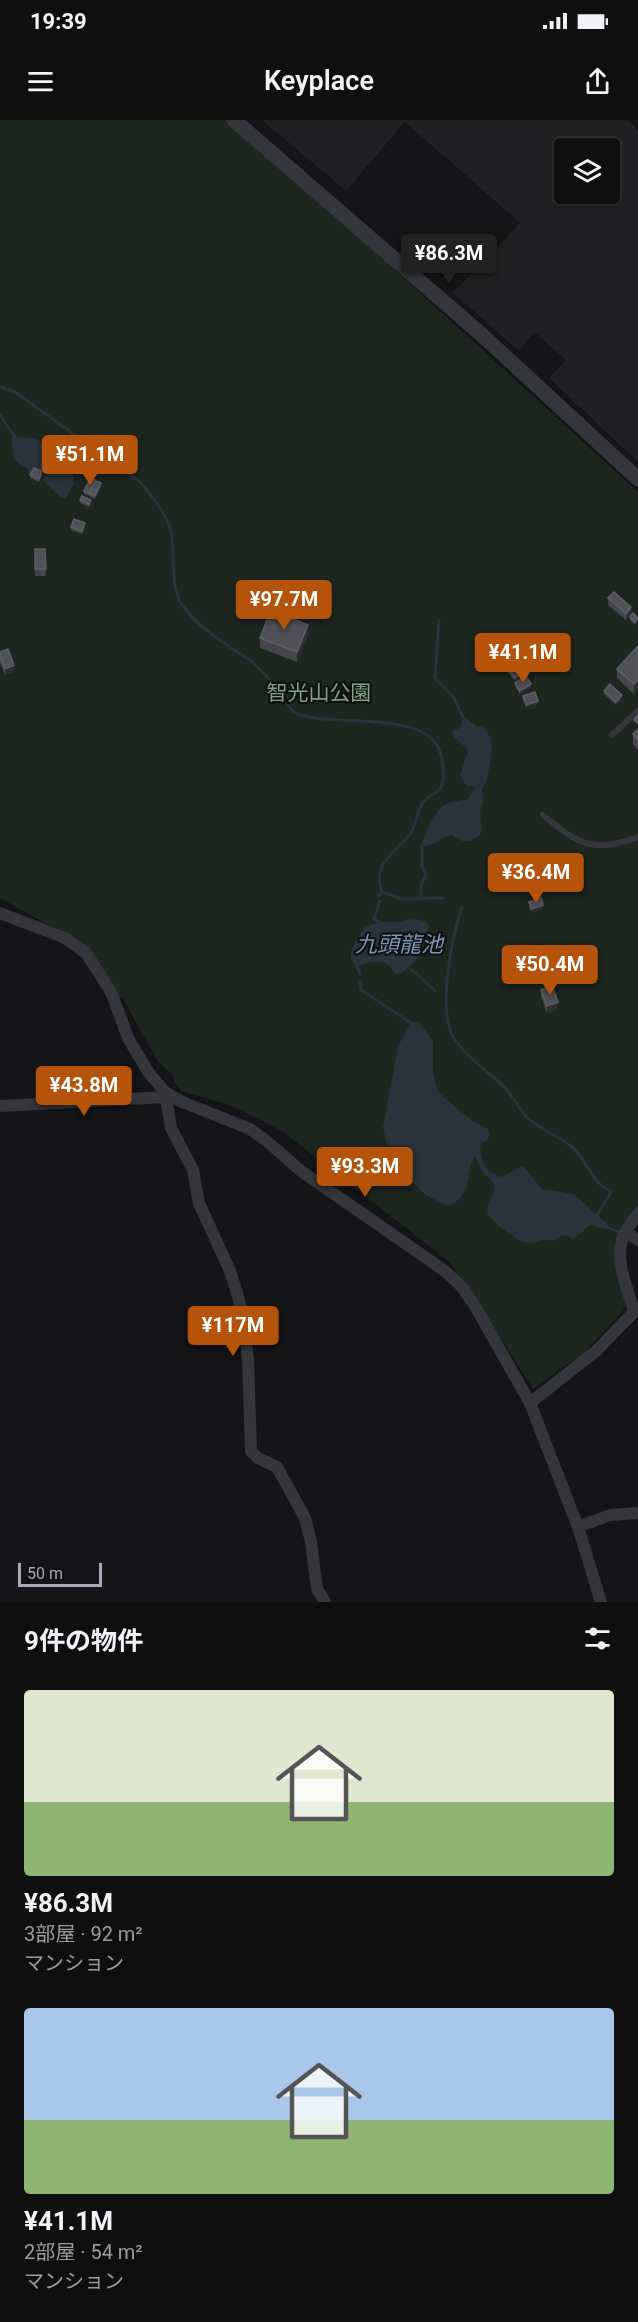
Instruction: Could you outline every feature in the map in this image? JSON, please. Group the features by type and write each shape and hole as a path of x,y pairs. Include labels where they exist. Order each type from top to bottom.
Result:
{"street":[{"path":"234,120 482,335 638,479"},
{"path":"0,913 65,938 86,953 111,992 129,1040 149,1073 166,1094 250,1129 311,1178 445,1271 462,1287 530,1403 578,1527 602,1602"},
{"path":"0,1106 166,1094"},
{"path":"166,1094 171,1128 193,1170 199,1203 230,1270 241,1307 248,1360 251,1451 258,1458 277,1467 305,1518 311,1542 317,1590 326,1602"},
{"path":"530,1403 596,1351 636,1313 621,1258 625,1235 638,1213"},
{"path":"625,1235 638,1240"},
{"path":"578,1527 610,1515 638,1512"}],"lane":[{"path":"612,735 638,711"},
{"path":"543,815 570,836 592,846 626,842 638,837"}],"shaded area":[{"path":"262,120 627,120 638,130 638,462 549,378 566,360 534,332 519,351 453,293 520,223 405,122 346,191"}],"green space":[{"name":"智光山公園","path":"0,120 231,120 638,492 638,1207 615,1241 628,1302 623,1311 584,1353 533,1389 471,1292 447,1260 282,1131 230,1105 181,1091 173,1081 175,1078 157,1060 122,997 118,998 87,946 0,898"}],"water":[{"path":"12,438 37,439 73,475 74,484 65,499 43,480 46,474 35,469 29,473 27,468 16,460"},
{"path":"463,716 478,727 482,725 491,738 492,751 487,780 482,789 483,803 480,811 482,831 479,836 470,841 462,841 452,835 431,845 422,846 427,831 441,808 449,803 467,800 475,788 466,786 460,775 468,750 451,734 460,728"},
{"name":"九頭龍池","path":"410,918 424,921 430,926 420,955 414,963 398,975 384,962 357,966 353,962 351,953 353,947 365,927 379,922 401,922"},
{"path":"418,1022 433,1040 433,1074 438,1092 471,1120 488,1129 490,1134 487,1141 481,1143 480,1149 487,1169 502,1177 523,1166 542,1189 574,1194 608,1225 606,1229 590,1225 573,1240 567,1235 553,1241 529,1243 513,1237 488,1215 487,1207 495,1188 494,1183 481,1170 475,1156 466,1189 457,1201 449,1206 427,1196 407,1177 387,1144 383,1128 398,1046 411,1023"}],"building":[{"path":"34,468 42,471 39,479 30,475"},
{"path":"90,478 95,480 89,493 84,491"},
{"path":"96,481 101,483 95,496 90,494"},
{"path":"82,496 91,500 89,504 80,500"},
{"path":"74,519 85,523 82,531 71,527"},
{"path":"35,549 45,549 46,569 35,569"},
{"path":"614,592 631,607 626,614 608,598"},
{"path":"271,610 308,625 297,652 260,638"},
{"path":"633,613 638,618 635,622 630,617"},
{"path":"638,646 638,680 634,684 617,669"},
{"path":"8,649 14,665 5,669 0,652"},
{"path":"514,661 522,672 515,678 506,666"},
{"path":"526,676 531,684 520,691 515,683"},
{"path":"610,684 622,695 616,702 604,691"},
{"path":"535,692 538,701 526,705 523,696"},
{"path":"638,729 638,740 633,734"},
{"path":"541,898 543,905 531,909 529,902"},
{"path":"552,986 558,1002 547,1006 541,990"}],"waterway":[{"path":"0,387 6,389"},
{"path":"9,390 15,392 140,482 161,509 170,528 174,579 183,606 205,628 248,659"},
{"path":"0,415 10,430"},
{"path":"11,432 15,437"},
{"path":"439,620 435,678 454,698 463,717"},
{"path":"250,660 265,674 294,712 310,717 398,725 418,730 433,740 441,755 443,782 439,790 424,801 412,831 383,864 380,872 382,892 379,896"},
{"path":"421,897 421,885 426,875 422,866 422,846"},
{"path":"382,892 402,899 443,898"},
{"path":"379,922 374,919 380,901"},
{"path":"462,907 450,955 446,994 449,1028 455,1040 472,1059 505,1088 530,1120 577,1152 599,1183 611,1191 609,1196"},
{"path":"357,966 360,974"},
{"path":"410,969 416,973"},
{"path":"417,974 435,991"},
{"path":"360,983 361,990 411,1023"},
{"path":"597,1215 608,1197"},
{"path":"607,1227 622,1234"}]}
